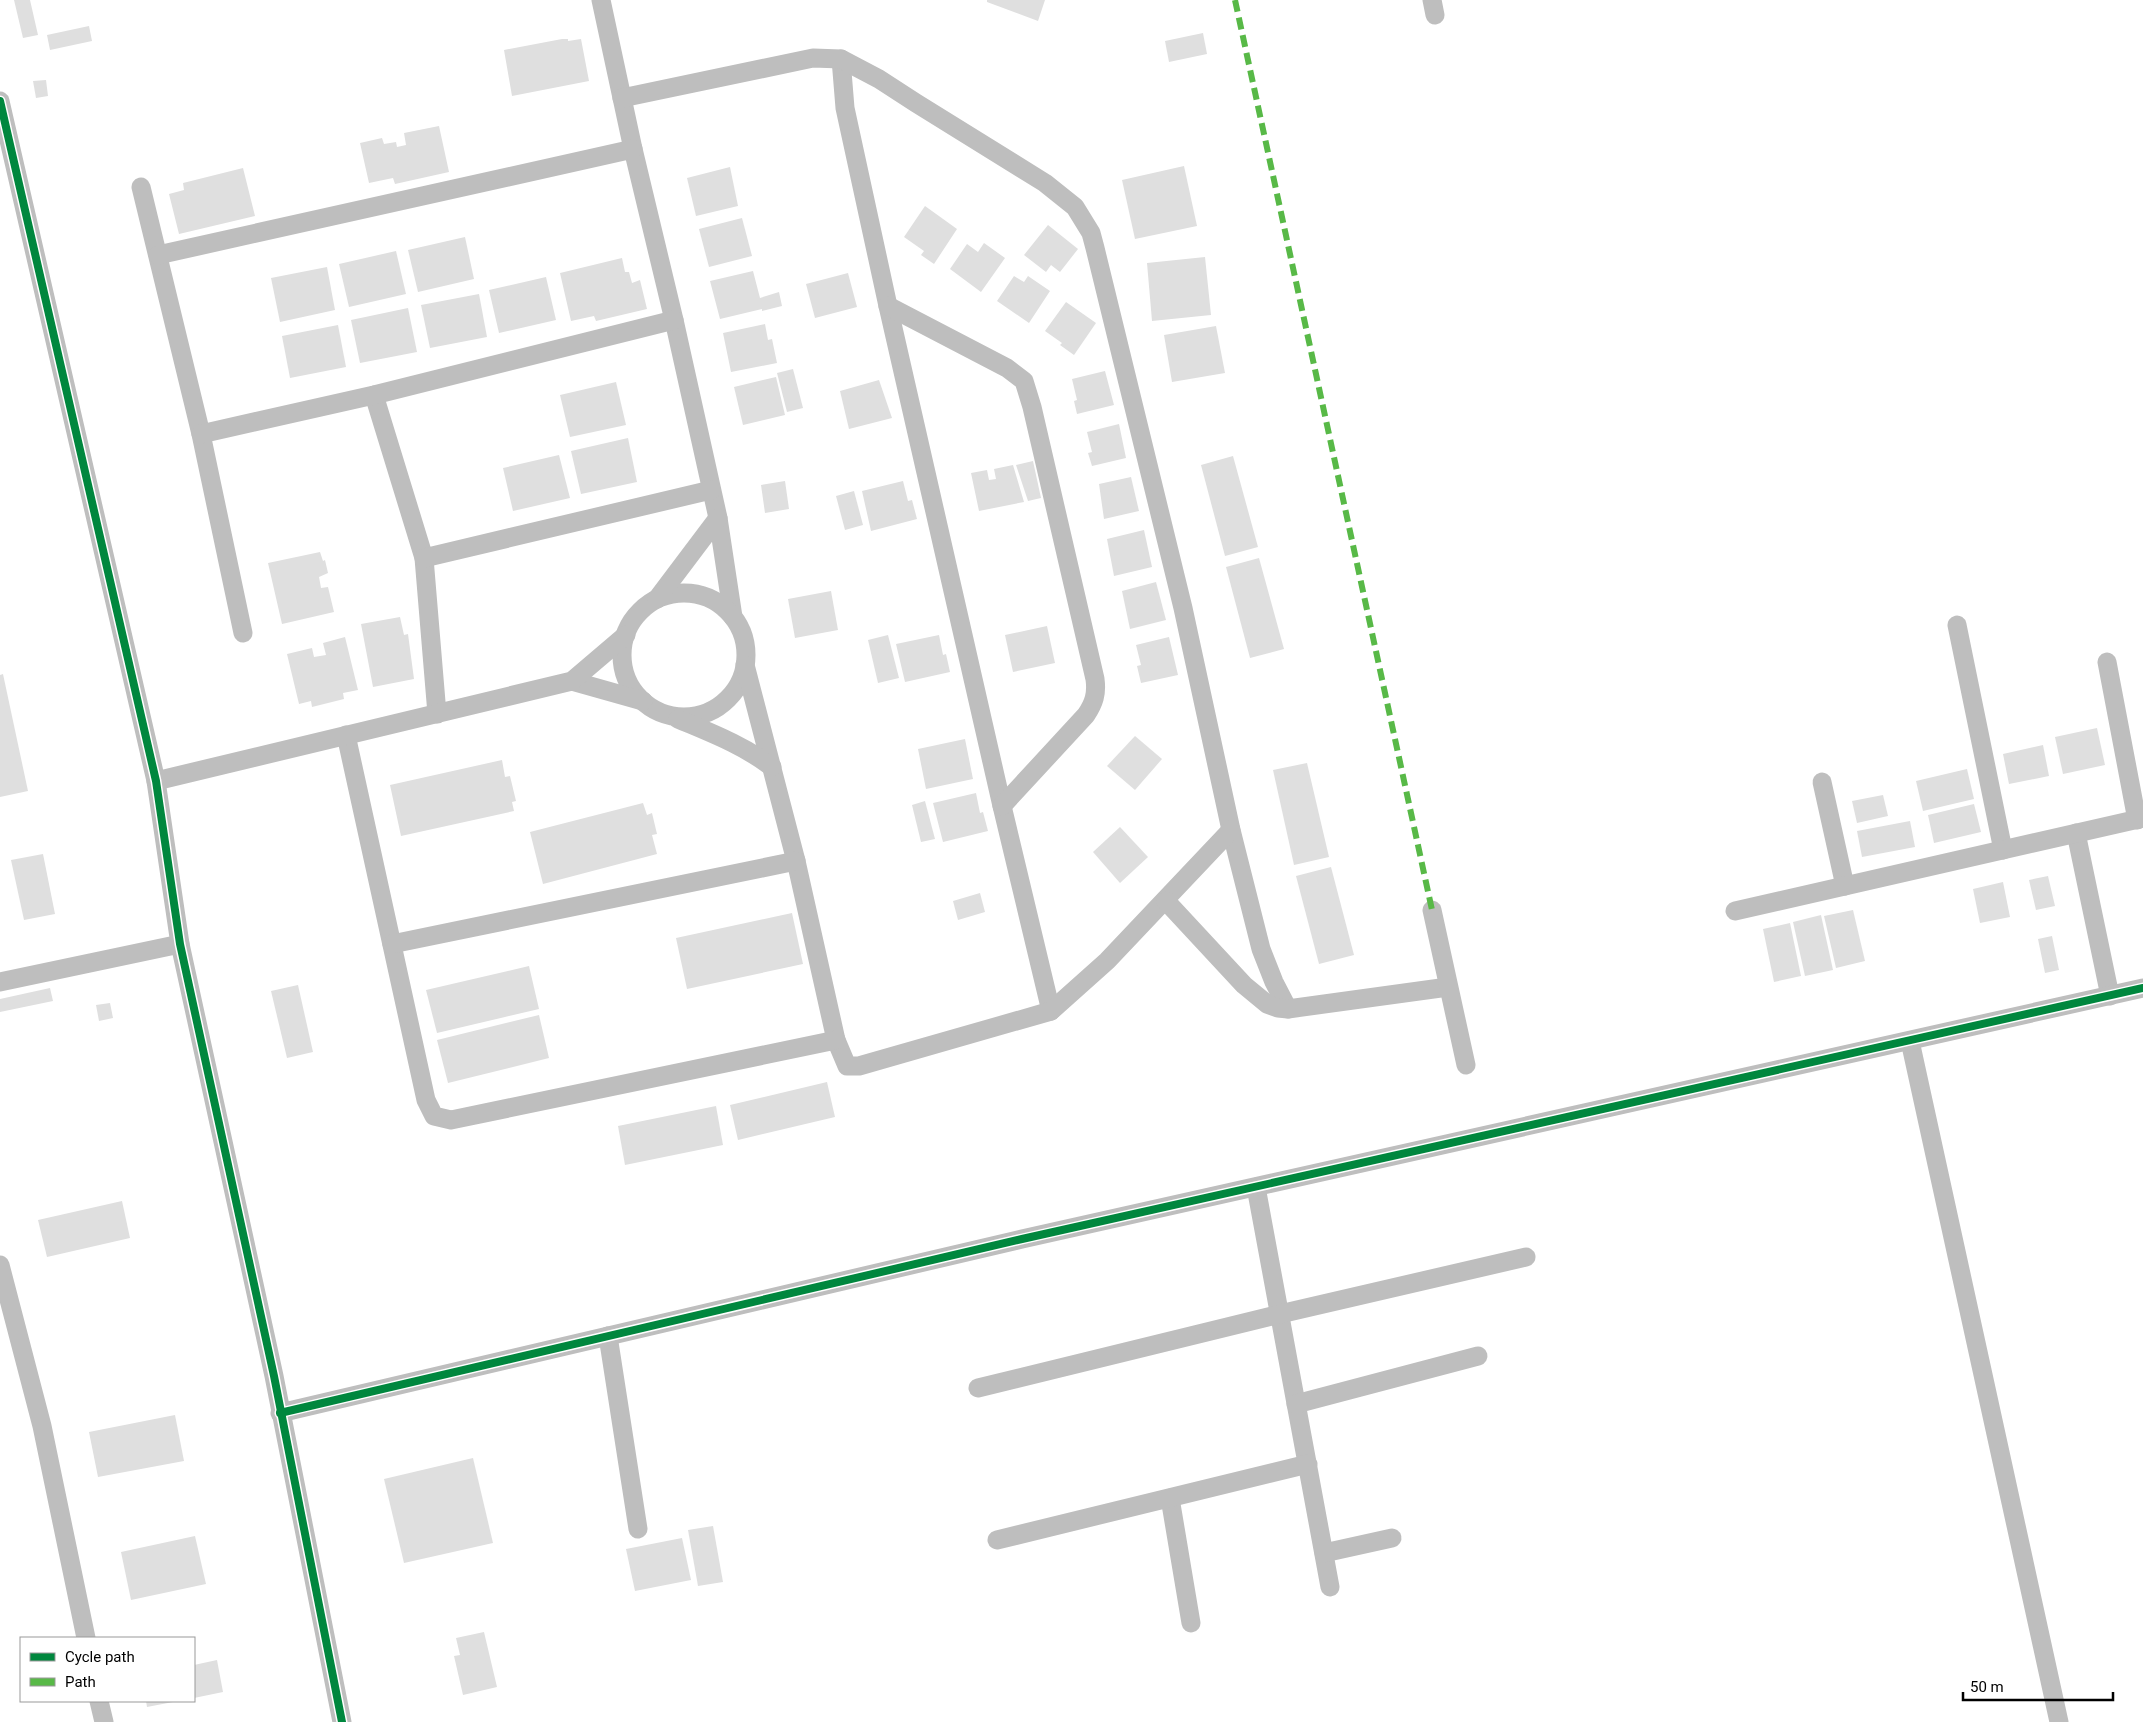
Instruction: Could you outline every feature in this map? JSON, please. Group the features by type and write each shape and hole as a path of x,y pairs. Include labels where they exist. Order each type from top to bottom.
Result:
{"street":[{"path":"601,0 633,149 674,320 718,518 733,617"},
{"path":"622,98 813,58 841,59 879,78 1045,183 1075,207 1084,219 1093,240 1181,599 1231,830 1261,949 1274,982 1288,1009"},
{"path":"841,59 845,108 888,306 1002,806 1051,1011"},
{"path":"0,101 156,780 180,944 274,1376 342,1722"},
{"path":"158,254 633,149"},
{"path":"141,187 201,434 243,633"},
{"path":"888,306 1002,365 1024,381 1032,407 1095,679 1096,692 1094,704 1086,715 1002,806"},
{"path":"201,434 374,395 674,320"},
{"path":"374,395 424,558 437,714"},
{"path":"424,558 711,490"},
{"path":"718,518 657,599 644,608 633,620 626,635 622,653 625,671 632,688 643,701 657,711 735,743 753,752 772,767"},
{"path":"657,599 677,594 698,594 712,599 733,617 742,632 745,666 796,861 836,1040 847,1066 853,1068 1051,1011 1107,961 1166,901 1231,830"},
{"path":"1957,625 2003,850"},
{"path":"156,780 572,681 626,635"},
{"path":"1735,911 2140,819 2107,662"},
{"path":"672,716 689,717 705,714 720,706 732,695 740,681 745,666"},
{"path":"572,681 643,701"},
{"path":"346,735 426,1100 434,1116 451,1120 836,1040"},
{"path":"1822,782 1845,886"},
{"path":"2076,833 2110,996"},
{"path":"392,944 796,861"},
{"path":"1166,901 1256,997 1278,1008 1288,1009 1448,987"},
{"path":"1432,910 1466,1065"},
{"path":"0,982 180,944"},
{"path":"280,1413 1022,1239 2143,988"},
{"path":"1910,1041 2059,1722"},
{"path":"1256,1187 1330,1587"},
{"path":"978,1388 1280,1314 1526,1257"},
{"path":"0,1265 42,1426 86,1637"},
{"path":"608,1336 638,1529"},
{"path":"1296,1404 1478,1356"},
{"path":"997,1540 1308,1464"},
{"path":"1170,1498 1191,1623"},
{"path":"1324,1552 1392,1538"},
{"path":"99,1702 104,1722"}],"building":[{"path":"14,0 30,0 38,35 23,38"},
{"path":"987,0 1045,0 1038,21 987,2"},
{"path":"89,26 92,41 50,50 47,35"},
{"path":"1203,33 1207,54 1169,62 1165,41"},
{"path":"568,39 568,41 581,39 589,81 512,96 504,50"},
{"path":"46,80 48,96 36,98 33,81"},
{"path":"439,126 449,172 395,184 393,178 369,183 360,143 382,138 384,144 396,142 397,147 406,145 404,133"},
{"path":"1184,166 1197,226 1135,239 1122,180"},
{"path":"730,167 738,206 696,216 687,178"},
{"path":"243,168 255,216 179,234 169,194 184,190 183,183"},
{"path":"925,206 957,229 934,264 921,255 924,251 904,237"},
{"path":"742,218 752,256 709,267 699,229"},
{"path":"1048,225 1078,249 1060,272 1051,265 1046,272 1024,255"},
{"path":"465,237 474,279 418,292 408,250"},
{"path":"984,243 1005,258 981,292 950,269 967,244 978,252"},
{"path":"396,251 406,294 349,307 339,264"},
{"path":"1205,257 1211,315 1152,321 1147,263"},
{"path":"622,258 625,272 629,272 632,283 640,280 647,309 596,321 594,316 571,321 560,273"},
{"path":"327,267 335,310 280,322 271,278"},
{"path":"753,271 760,298 779,292 782,306 720,319 710,281"},
{"path":"848,273 857,307 815,318 806,284"},
{"path":"1014,276 1024,282 1028,276 1050,291 1029,323 997,301"},
{"path":"546,277 556,320 499,333 489,290"},
{"path":"479,294 487,337 430,348 421,305"},
{"path":"1066,302 1096,323 1074,355 1060,345 1062,343 1045,331"},
{"path":"408,308 417,352 360,363 351,320"},
{"path":"765,324 768,340 772,339 777,363 731,372 723,333"},
{"path":"338,325 346,367 290,378 282,336"},
{"path":"1216,326 1225,373 1172,382 1164,335"},
{"path":"793,369 803,408 787,412 777,373"},
{"path":"1105,371 1114,405 1077,414 1074,401 1077,400 1072,379"},
{"path":"776,377 785,415 743,425 734,387"},
{"path":"879,380 892,418 849,429 840,391"},
{"path":"616,382 626,425 570,437 560,395"},
{"path":"1119,424 1126,458 1092,466 1088,453 1092,452 1087,432"},
{"path":"628,438 637,482 581,494 571,451"},
{"path":"559,455 570,498 513,511 503,468"},
{"path":"1233,456 1258,547 1225,556 1201,465"},
{"path":"1033,461 1041,498 1028,501 1016,465"},
{"path":"1013,465 1024,502 979,511 971,473 987,470 989,480 996,479 994,469"},
{"path":"1131,477 1139,511 1104,519 1099,484"},
{"path":"785,481 789,509 765,513 761,485"},
{"path":"903,481 908,501 912,500 917,519 871,531 862,491"},
{"path":"854,491 863,525 845,530 836,496"},
{"path":"1144,530 1152,567 1114,576 1107,539"},
{"path":"320,552 323,561 325,560 328,573 319,577 321,588 328,587 334,612 282,624 268,563"},
{"path":"1259,558 1284,649 1250,658 1226,567"},
{"path":"1156,582 1166,620 1130,629 1122,591"},
{"path":"831,591 838,630 795,638 788,599"},
{"path":"400,617 404,635 408,634 414,679 373,687 361,624"},
{"path":"1047,626 1055,663 1013,672 1005,635"},
{"path":"888,635 899,678 878,683 868,640"},
{"path":"939,635 943,655 946,654 950,672 905,682 896,644"},
{"path":"345,637 358,690 343,693 344,699 312,707 311,701 299,704 287,654 312,648 314,657 326,655 323,643"},
{"path":"1169,637 1178,675 1141,683 1137,666 1141,665 1136,645"},
{"path":"3,674 28,791 0,797 0,675"},
{"path":"2097,728 2105,765 2063,774 2055,737"},
{"path":"1135,736 1162,759 1135,790 1107,766"},
{"path":"965,739 973,779 926,789 918,749"},
{"path":"2043,745 2049,776 2009,784 2003,754"},
{"path":"502,760 505,777 510,776 516,801 512,802 514,811 401,836 390,785"},
{"path":"1307,763 1329,857 1294,865 1273,770"},
{"path":"1967,769 1974,799 1923,811 1916,781"},
{"path":"976,793 980,813 983,812 988,831 943,842 933,803"},
{"path":"1883,795 1888,816 1857,823 1852,801"},
{"path":"925,801 935,839 921,842 912,805"},
{"path":"643,803 647,815 652,813 657,834 652,835 657,854 543,884 530,832"},
{"path":"1974,804 1981,832 1934,843 1928,815"},
{"path":"1910,821 1915,847 1862,857 1857,831"},
{"path":"1120,827 1148,857 1120,883 1093,852"},
{"path":"43,854 55,914 24,920 11,860"},
{"path":"1331,867 1354,955 1319,964 1296,876"},
{"path":"2048,876 2055,906 2036,910 2029,880"},
{"path":"2003,882 2010,917 1980,923 1973,889"},
{"path":"980,893 985,912 958,920 953,901"},
{"path":"1853,910 1865,961 1836,968 1824,916"},
{"path":"792,913 803,964 687,989 676,938"},
{"path":"1821,915 1833,970 1805,976 1793,922"},
{"path":"1790,923 1801,976 1774,982 1763,929"},
{"path":"2052,936 2059,970 2045,973 2038,939"},
{"path":"529,966 539,1009 437,1033 426,990"},
{"path":"298,985 313,1052 287,1058 271,991"},
{"path":"50,988 53,1001 0,1012 0,999"},
{"path":"110,1003 113,1018 99,1021 96,1005"},
{"path":"539,1015 549,1058 448,1083 437,1040"},
{"path":"827,1082 835,1117 738,1140 730,1105"},
{"path":"716,1106 723,1145 625,1165 618,1126"},
{"path":"122,1201 130,1238 47,1257 38,1220"},
{"path":"175,1415 184,1461 98,1477 89,1432"},
{"path":"473,1458 493,1543 404,1563 384,1479"},
{"path":"713,1526 723,1582 698,1586 688,1530"},
{"path":"195,1536 206,1584 131,1600 121,1552"},
{"path":"682,1538 691,1580 635,1591 626,1549"},
{"path":"484,1632 497,1687 463,1695 454,1656 460,1655 456,1638"},
{"path":"217,1660 223,1692 195,1698 195,1665"},
{"path":"146,1702 173,1702 147,1707"}],"marked path":[{"path":"1235,0 1432,910"}],"cycle path":[{"path":"0,101 156,781 180,944 274,1376 342,1722"},
{"path":"280,1413 1022,1239 2143,988"}]}
